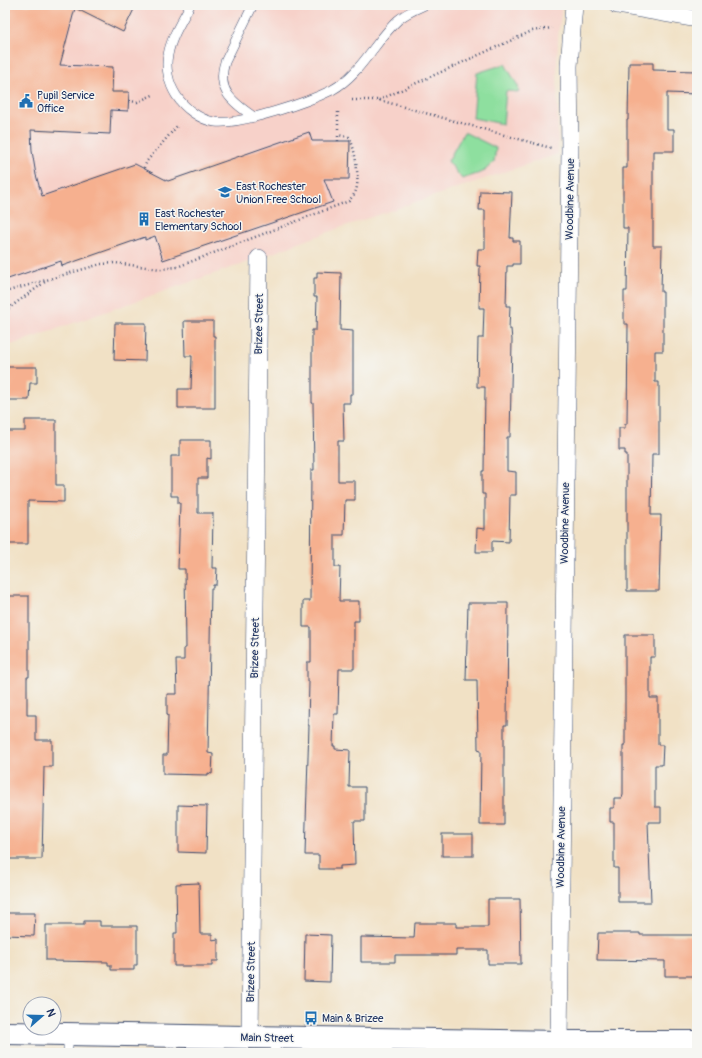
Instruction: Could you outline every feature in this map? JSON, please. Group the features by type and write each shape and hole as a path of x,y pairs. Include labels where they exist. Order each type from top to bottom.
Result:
{"street":[{"name":"Woodbine Avenue","path":"559,1042 570,150 569,66 574,5"},
{"path":"617,5 697,19"},
{"name":"Brizee Street","path":"250,1037 259,258"},
{"name":"Main Street","path":"5,1033 68,1044 250,1037 276,1045 697,1042"}],"lane":[{"path":"190,5 171,42 168,56 168,77 173,91 180,102 202,118 215,122 254,117 315,98 333,89 348,78 362,64 385,34 399,19 411,11 425,5"},
{"path":"254,5 225,62 222,70 222,78 223,87 236,105 254,117"}],"path":[{"path":"378,100 532,32 552,28"},
{"path":"129,102 136,102 154,94"},
{"path":"352,100 378,100 554,149"},
{"path":"338,110 338,142"},
{"path":"144,168 147,161 177,126"},
{"path":"5,292 101,264 115,263 161,269 178,267 349,201 357,190 357,164 352,140 349,137 338,135"},
{"path":"5,312 46,281"}],"shaded area":[{"name":"East Rochester Union Free School","path":"5,5 562,5 558,36 557,63 558,154 339,228 259,258 5,347"}],"green space":[{"path":"505,64 518,86 519,92 506,91 503,124 473,118 477,73"},
{"path":"464,132 496,148 494,162 483,172 462,179 448,161"}],"building":[{"name":"East Rochester Elementary School","path":"5,5 136,5 123,32 75,8 60,65 113,67 112,92 129,92 128,111 111,110 110,134 31,130 32,151 36,175 42,196 135,164 168,181 309,132 312,141 350,141 349,179 324,179 333,202 163,260 155,236 145,240 145,237 62,266 61,261 5,280"},
{"path":"629,63 653,63 653,70 697,71 697,94 667,93 667,129 674,129 674,151 653,151 653,246 662,246 661,292 663,292 663,351 655,351 655,382 659,382 659,454 652,454 651,515 661,515 659,591 627,591 627,454 625,454 625,450 619,450 619,428 625,428 625,424 627,424 628,324 624,324 624,291 627,291 628,228 623,228 623,168 627,168"},
{"path":"480,191 512,192 510,238 513,238 513,241 520,241 520,264 507,266 506,306 510,306 509,329 511,329 512,340 510,437 507,437 507,471 516,472 516,495 510,495 509,542 492,541 492,552 476,552 477,528 485,529 485,494 482,494 482,471 484,471 485,387 477,387 478,338 483,338 484,308 479,308 480,266 477,266 478,249 485,249 485,210 479,210"},
{"path":"317,272 341,273 340,330 353,331 353,394 350,394 350,403 343,403 344,441 338,441 338,481 355,481 355,500 345,500 344,535 335,535 335,567 340,567 339,601 359,601 359,621 354,621 354,669 339,669 338,714 334,714 333,746 335,746 335,749 350,750 349,787 365,787 365,821 354,821 355,865 340,866 340,869 319,869 319,855 305,855 309,725 309,682 307,682 307,662 311,662 311,627 303,627 303,601 310,601 311,470 314,470 312,330 316,330 317,297 314,297 314,278 317,278"},
{"path":"184,321 213,321 213,336 215,336 215,408 178,408 178,389 191,389 192,356 185,356"},
{"path":"115,323 146,323 145,361 114,360"},
{"path":"6,367 37,367 37,383 30,383 29,400 5,400"},
{"path":"25,420 56,420 56,485 64,485 64,502 28,501 28,544 5,544 5,431 25,431"},
{"path":"180,440 211,440 211,459 207,458 207,478 198,478 198,513 213,513 212,568 217,568 216,585 213,585 213,588 211,588 208,753 213,754 212,774 208,773 208,775 163,774 163,755 167,755 167,694 177,694 176,660 184,660 184,648 186,648 185,569 178,569 180,503 178,503 178,496 171,496 171,456 180,456"},
{"path":"5,596 29,596 29,677 27,677 27,715 36,715 36,740 52,740 52,767 44,767 42,859 5,859"},
{"path":"468,603 508,603 507,725 504,725 504,825 480,825 481,750 478,749 477,680 466,680"},
{"path":"625,635 655,635 655,657 650,657 650,698 658,698 658,745 663,745 662,765 655,765 655,807 661,807 661,822 648,822 651,902 618,902 618,868 614,868 614,822 610,822 610,808 614,808 614,798 622,798 623,795 623,745 625,745"},
{"path":"178,805 207,806 206,853 178,852"},
{"path":"442,834 473,834 473,856 442,856"},
{"path":"199,883 200,934 212,934 212,940 218,939 218,961 212,961 212,966 174,966 174,933 177,933 176,884"},
{"path":"488,899 520,899 521,964 488,964 488,950 456,950 456,955 395,955 395,962 361,962 361,937 414,938 415,923 456,923 456,927 488,927"},
{"path":"5,913 35,913 34,936 5,935"},
{"path":"84,921 100,921 100,926 137,926 137,965 134,965 134,970 111,970 111,965 108,965 108,962 46,960 46,925 84,925"},
{"path":"598,933 697,935 697,976 665,976 665,961 597,960"},
{"path":"305,934 331,935 330,982 304,981"}],"place":[{"name":"Pupil Service Office","path":"26,101"},
{"name":"East Rochester Union Free School","path":"225,192"},
{"name":"East Rochester Elementary School","path":"144,219"},
{"name":"Main & Brizee","path":"311,1018"}]}
